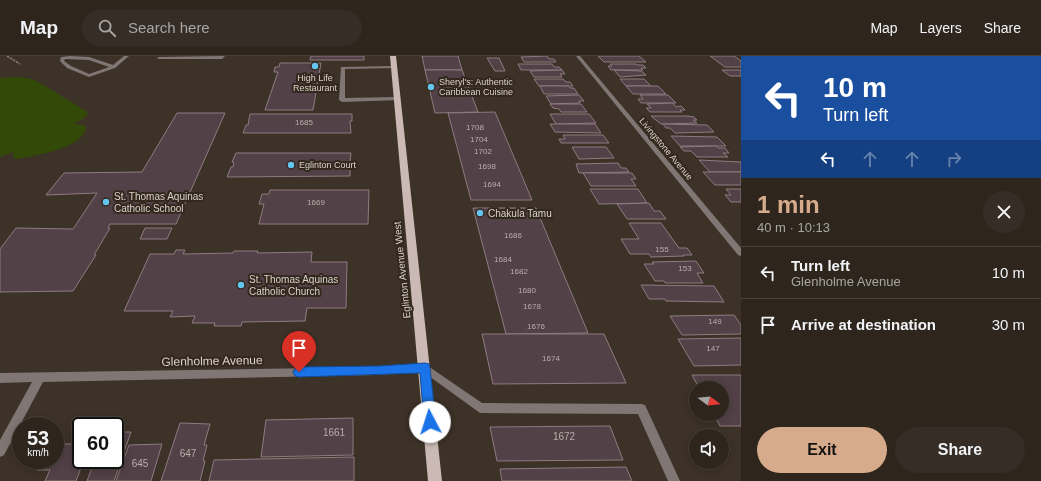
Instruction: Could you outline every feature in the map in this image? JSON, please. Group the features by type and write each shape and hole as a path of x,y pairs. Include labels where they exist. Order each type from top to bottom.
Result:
{"main road":[{"name":"Eglinton Avenue West","path":"394,56 435,481"}],"street":[{"path":"113,67 92,56 69,56 63,58 62,61 69,67 90,76 113,67 127,56"},
{"path":"159,58 222,58 223,56"},
{"name":"Livingstone Avenue","path":"578,56 741,253"},
{"path":"395,67 343,68 342,100 398,99"},
{"path":"425,368 480,408 641,409 674,481"},
{"name":"Glenholme Avenue","path":"0,378 378,371 425,368"},
{"path":"0,451 40,378"}],"path":[{"path":"7,56 20,64"}],"green space":[{"path":"21,77 35,80 86,111 88,114 74,124 85,125 86,130 81,137 65,147 44,154 16,159 14,158 13,152 0,157 0,78"}],"building":[{"path":"311,56 364,56 364,60 310,60"},
{"path":"422,56 458,56 462,70 425,70"},
{"path":"547,56 549,59 554,59 556,62 524,62 521,57"},
{"path":"598,56 639,56 646,62 604,62"},
{"path":"710,56 734,56 741,61 741,67 725,67"},
{"path":"487,58 499,58 505,71 495,71"},
{"path":"280,63 321,63 313,110 265,110 278,72 274,72 275,67 279,67"},
{"path":"518,64 552,64 554,67 559,67 562,70 521,70"},
{"path":"610,64 636,64 643,65 646,68 641,68 643,70 611,70 608,66 612,66"},
{"path":"425,70 462,70 478,112 435,113"},
{"path":"562,70 565,74 560,74 562,77 534,77 530,71"},
{"path":"614,70 641,71 646,75 620,77"},
{"path":"722,70 741,70 741,76 730,76"},
{"path":"534,79 563,79 566,82 570,82 573,86 539,86"},
{"path":"620,79 644,79 651,86 626,86"},
{"path":"540,86 568,86 570,88 574,88 578,94 544,94"},
{"path":"626,86 658,86 666,94 633,94"},
{"path":"579,95 584,101 579,101 580,103 551,104 546,96"},
{"path":"640,95 668,95 676,103 641,103 638,99 643,99"},
{"path":"673,103 676,107 681,106 685,110 680,110 682,112 650,112 646,108 651,108 647,104"},
{"path":"550,104 581,104 587,112 561,112 559,109 553,108"},
{"path":"495,112 532,200 471,200 448,113"},
{"path":"177,113 225,113 176,224 110,224 108,228 110,228 94,255 96,255 73,291 0,292 0,249 16,228 73,229 97,193 46,195 64,173 142,172"},
{"path":"250,114 352,114 352,121 350,121 351,133 243,133 246,125 248,125"},
{"path":"550,114 589,114 596,123 556,124"},
{"path":"651,116 688,116 694,117 697,120 693,120 697,123 661,124"},
{"path":"550,124 595,124 601,133 555,132"},
{"path":"663,124 707,125 714,132 675,133 670,128 666,128"},
{"path":"563,135 603,135 609,143 561,143 559,139 565,139"},
{"path":"671,136 717,137 726,146 680,146"},
{"path":"716,146 718,148 725,148 729,153 723,153 728,157 697,157 691,151 684,151 680,147"},
{"path":"572,147 606,147 614,158 579,159"},
{"name":"Eglinton Court","path":"236,153 351,153 348,167 350,167 350,176 227,177 231,167 233,167 234,163 232,162"},
{"path":"699,160 741,162 741,172 710,172"},
{"path":"618,163 621,168 626,168 629,172 579,173 576,164"},
{"path":"703,172 741,172 741,185 715,185"},
{"path":"583,173 632,173 636,179 631,179 636,186 591,186"},
{"path":"590,189 638,189 647,203 599,204"},
{"path":"726,189 741,189 741,202 731,202 725,195 731,195"},
{"path":"270,190 369,190 368,224 259,224 264,204 259,204 262,194 269,194"},
{"path":"649,203 654,211 660,211 666,219 627,219 617,204"},
{"path":"473,208 536,208 588,333 506,334"},
{"path":"629,223 661,223 679,248 687,248 692,255 651,257 649,254 630,254 621,239 639,239"},
{"path":"145,228 172,228 167,239 140,239"},
{"name":"St. Thomas Aquinas Catholic Church","path":"176,250 185,250 183,254 233,253 234,251 258,251 257,253 312,252 311,262 347,262 346,308 307,308 305,321 242,322 241,326 214,326 215,323 192,323 195,316 170,317 173,311 124,311 150,254 174,254"},
{"path":"696,261 704,273 697,273 703,283 665,283 664,281 655,281 644,264 654,264 652,262"},
{"path":"641,285 714,286 724,302 666,301 665,299 649,299"},
{"path":"734,315 741,325 741,334 682,335 670,316"},
{"path":"482,334 604,334 626,383 493,384"},
{"path":"741,338 741,365 694,366 678,339"},
{"path":"692,375 741,375 741,426 720,426 718,421 729,421 729,381 695,381"},
{"path":"353,418 353,455 261,457 266,420"},
{"path":"180,423 210,424 204,445 207,445 200,481 161,481"},
{"path":"610,426 623,460 497,461 490,427"},
{"path":"124,432 131,432 124,452"},
{"path":"64,444 72,444 72,469 81,469 76,481 45,481 50,470 38,469 64,469"},
{"path":"162,444 151,481 116,481 120,469 124,469 124,459 129,445"},
{"path":"354,457 354,481 209,481 214,460"},
{"path":"626,467 632,481 502,481 500,469"},
{"path":"92,469 118,469 114,481 87,481"}],"place":[{"name":"High Life Restaurant","path":"315,66"},
{"name":"Sheryl's: Authentic Caribbean Cuisine","path":"431,87"},
{"name":"Eglinton Court","path":"291,165"},
{"name":"St. Thomas Aquinas Catholic School","path":"106,202"},
{"name":"Chakula Tamu","path":"480,213"},
{"name":"St. Thomas Aquinas Catholic Church","path":"241,285"}],"route":[{"path":"299,372 378,371 425,368 430,422"}]}
